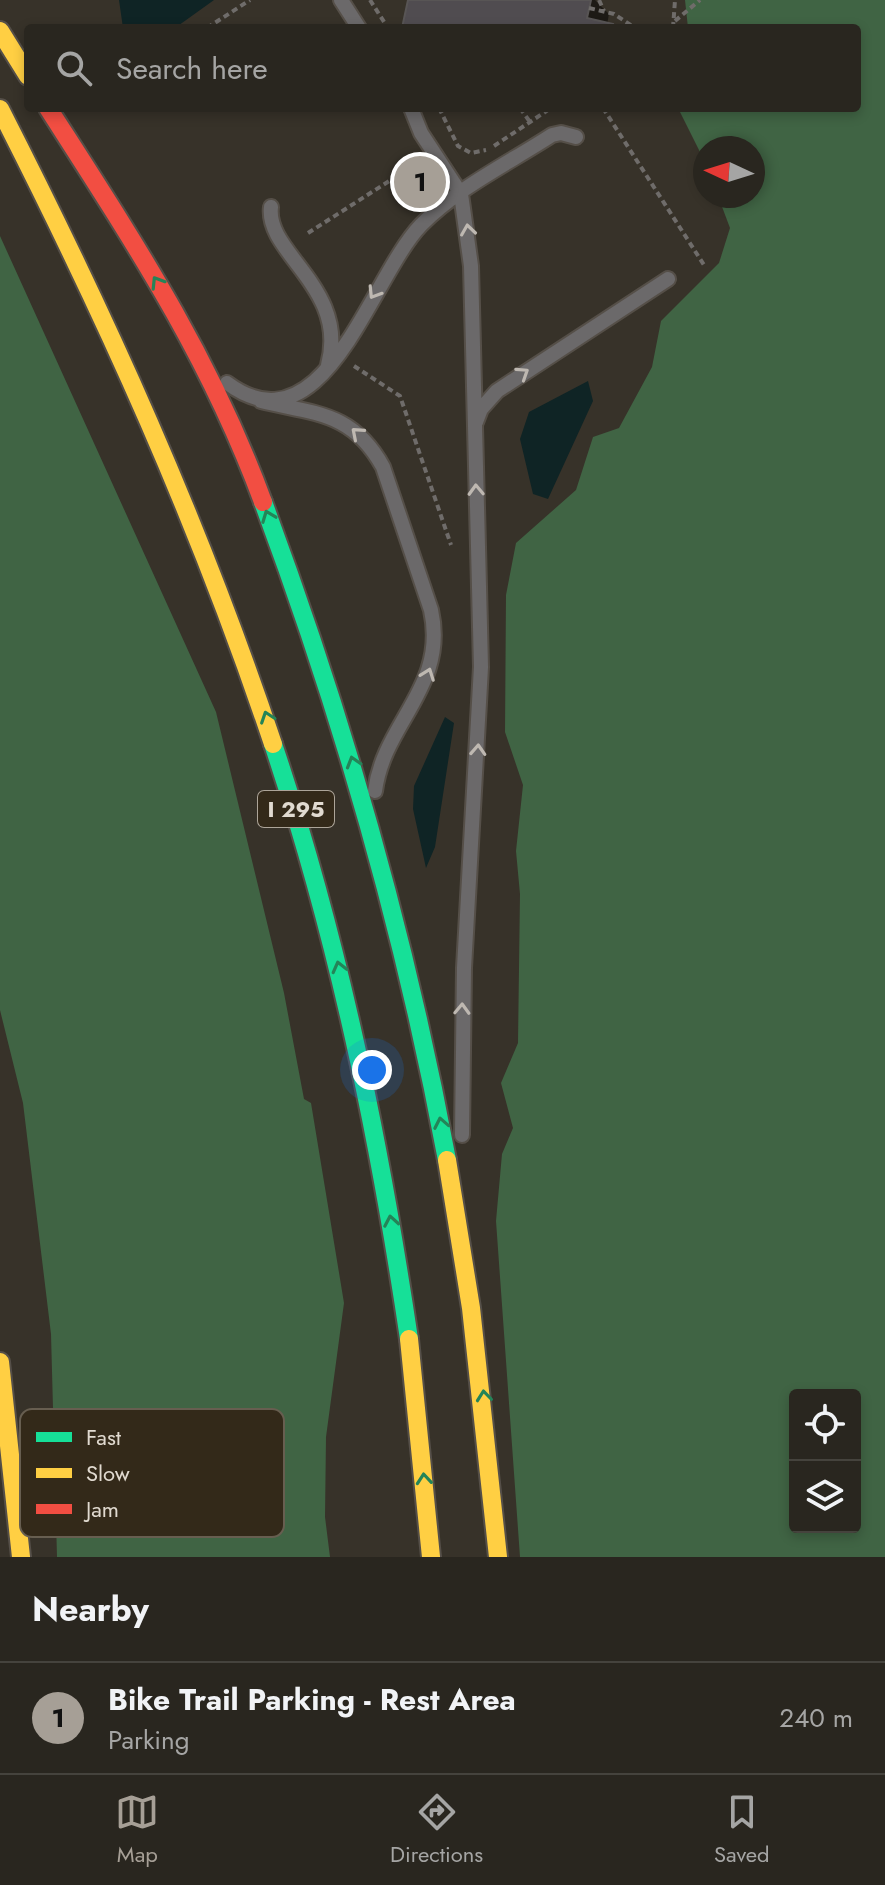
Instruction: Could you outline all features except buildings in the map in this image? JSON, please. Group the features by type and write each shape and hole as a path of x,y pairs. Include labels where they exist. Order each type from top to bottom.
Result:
{"highway":[{"path":"0,31 24,70"},
{"name":"I 295","path":"0,109 81,263 155,422 222,588 289,785 350,1012 382,1172 412,1361 431,1557"},
{"path":"50,112 192,339 234,427 301,605 379,851 435,1090 473,1311 498,1557"},
{"path":"0,1362 21,1557"}],"lane":[{"path":"341,0 356,24"},
{"path":"413,112 421,133 461,194 471,266 480,697 461,1075 473,1311"},
{"path":"261,401 302,393 324,376 411,237 430,217 552,135 561,133 576,137"},
{"path":"271,207 275,227 327,308 332,345 324,376"},
{"path":"475,430 481,409 497,391 668,279"},
{"path":"192,339 219,376 237,390 261,401 329,416 360,434 373,448 383,467 435,628 431,669 385,752 377,779 375,822 379,851"}],"path":[{"path":"213,24 250,0"},
{"path":"370,0 385,24"},
{"path":"599,0 604,11"},
{"path":"674,24 675,0"},
{"path":"675,21 700,0"},
{"path":"589,8 624,18 631,24"},
{"path":"441,112 454,140 464,150 478,154 545,112"},
{"path":"523,112 530,122"},
{"path":"606,112 704,265"},
{"path":"308,233 454,140"},
{"path":"355,359 354,367 389,386 400,396 451,545"}],"green space":[{"path":"685,0 885,0 885,1557 520,1557 496,1221 502,1154 513,1128 501,1083 518,1043 520,894 516,851 523,785 505,732 506,595 516,543 576,490 593,437 619,428 652,367 661,321 719,263 730,228 722,208 765,208 765,136 693,138 680,112 861,112 861,24 688,24"},
{"path":"0,236 216,712 284,993 304,1099 311,1103 344,1303 326,1437 325,1517 330,1557 57,1557 56,1537 284,1537 284,1409 53,1409 51,1334 23,1103 0,1010"}],"water":[{"path":"119,0 214,0 181,24 122,24"},
{"path":"588,381 593,401 548,499 533,494 520,439 529,412"},
{"path":"445,717 454,723 435,847 426,868 413,809 414,786"}],"traffic: fast":[{"path":"263,502 320,664 369,827 412,992 447,1160"},
{"path":"273,744 317,890 354,1038 384,1188 409,1339"}],"traffic: slow":[{"path":"0,31 24,70"},
{"path":"0,109 114,343 182,500 273,744"},
{"path":"447,1160 471,1308 498,1557"},
{"path":"409,1339 431,1557"},
{"path":"0,1362 21,1557"}],"traffic: jam":[{"path":"51,112 167,299 218,396 263,502"}],"place":[{"name":"Bike Trail Parking - Rest Area","path":"420,182"}]}
